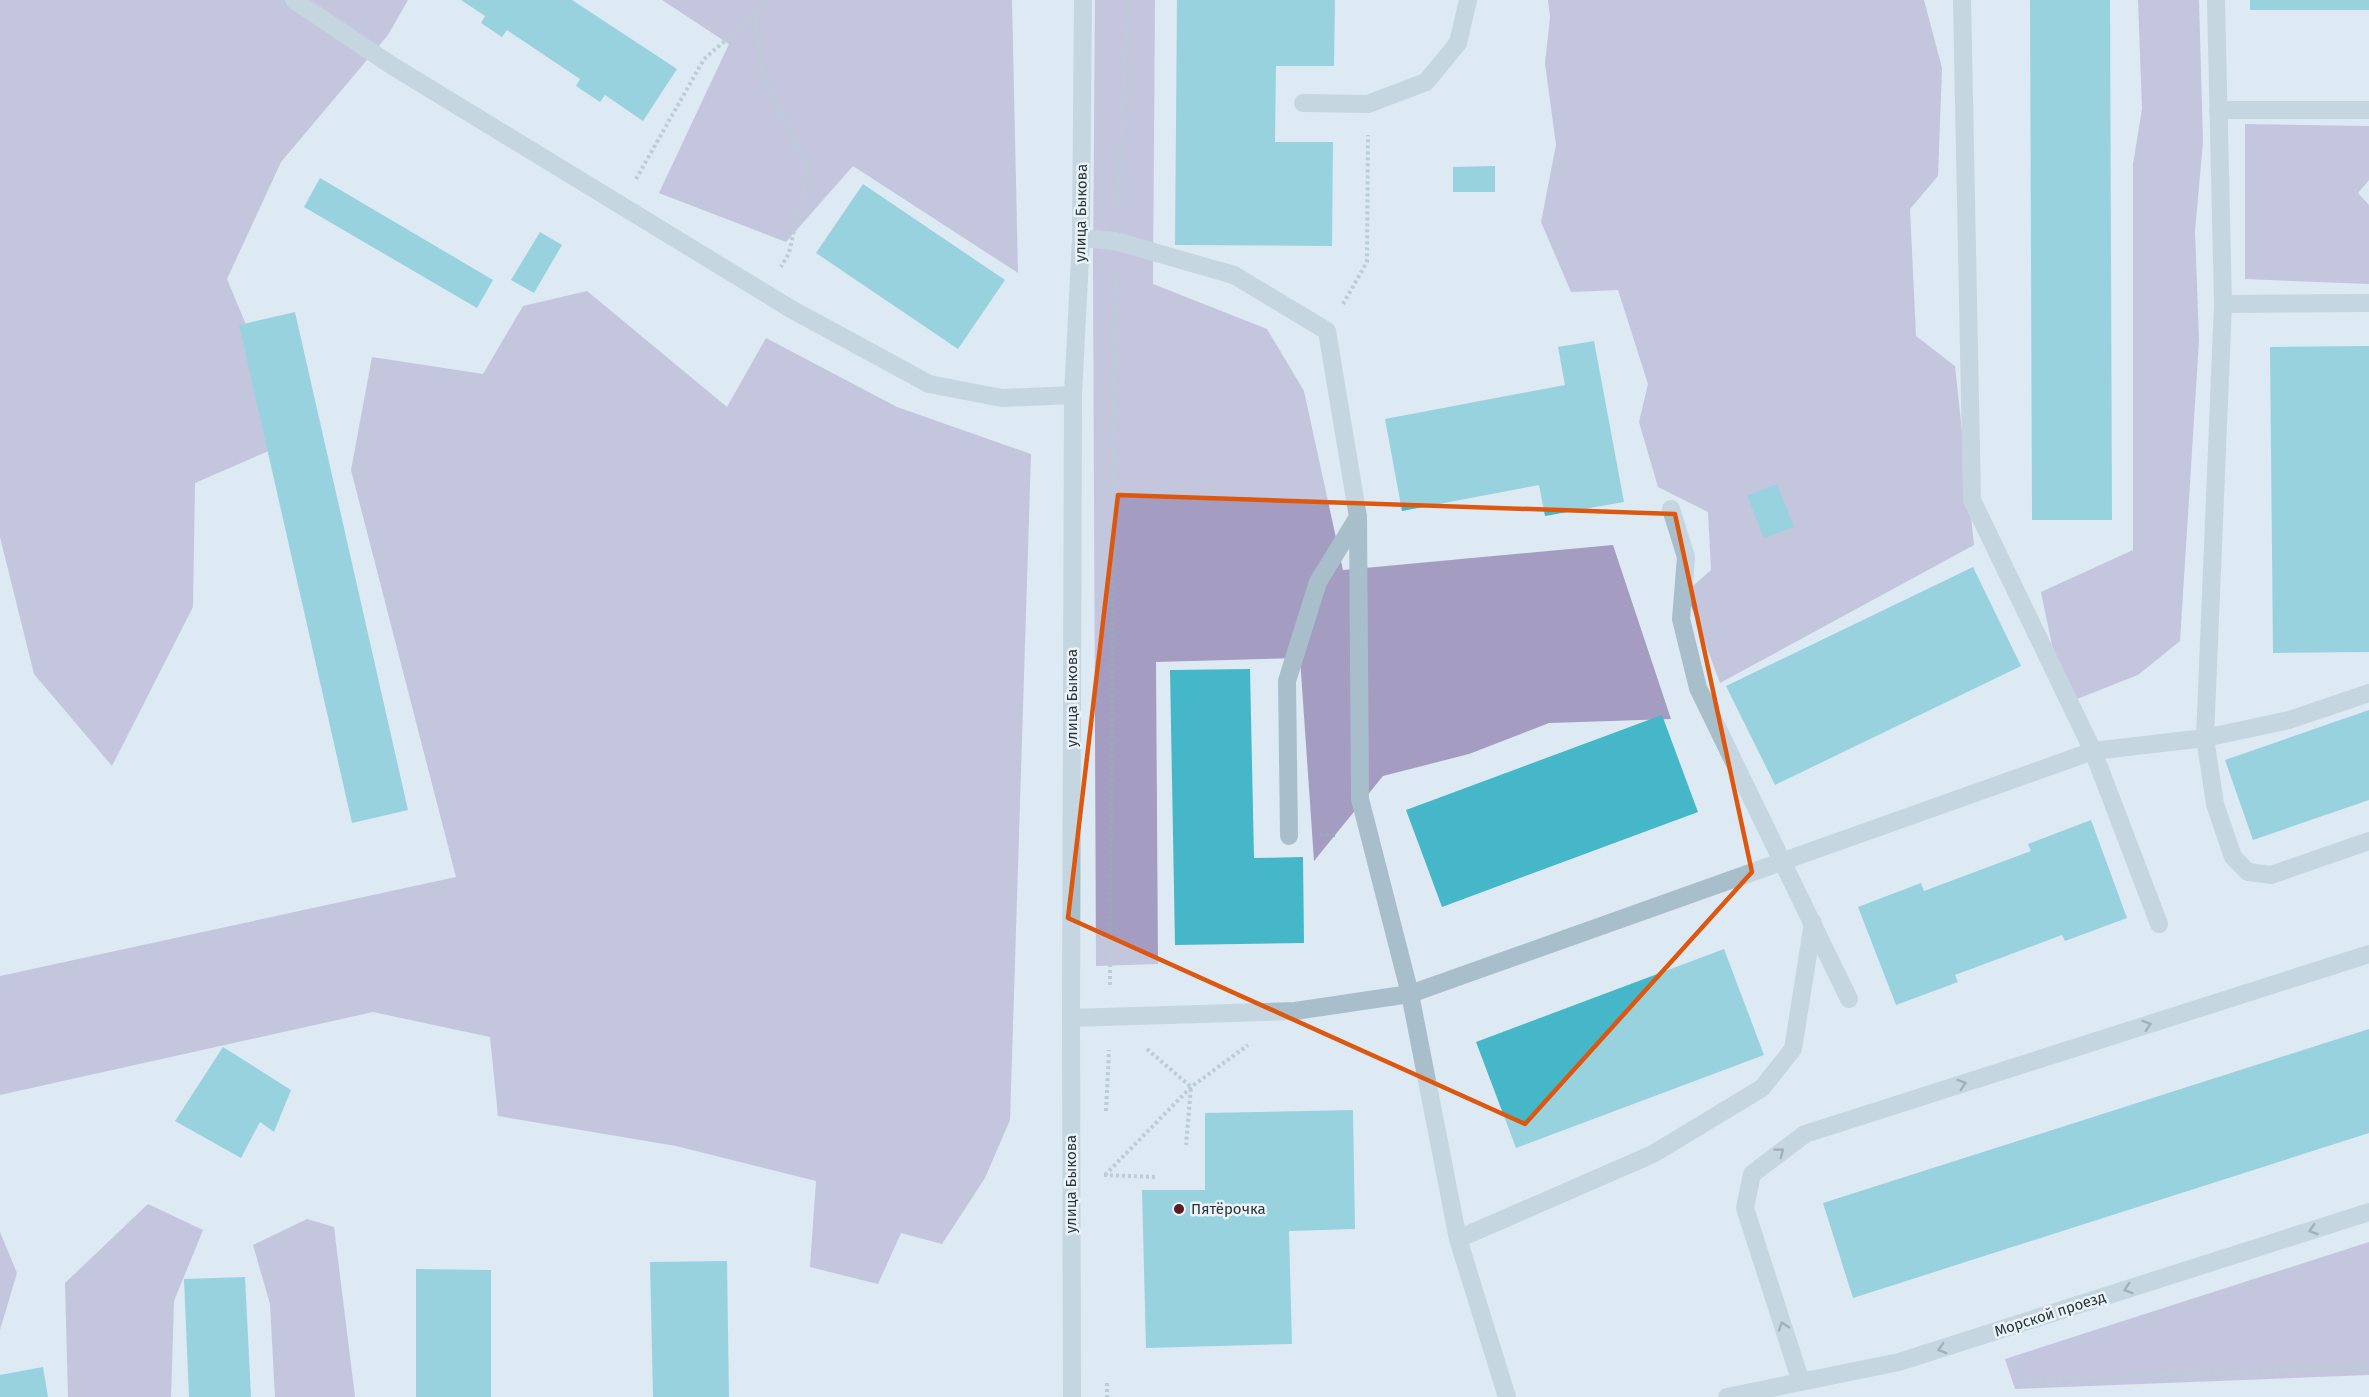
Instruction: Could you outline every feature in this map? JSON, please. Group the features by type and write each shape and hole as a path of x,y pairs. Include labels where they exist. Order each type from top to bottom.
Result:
{"street":[{"path":"294,0 391,65 767,294 929,384 1002,398 1073,395"},
{"name":"улица Быкова","path":"1072,1397 1073,395 1081,238 1083,0"},
{"path":"1304,103 1368,104 1426,82 1458,43 1468,0"},
{"path":"1962,0 1972,500 2093,750 2159,924"},
{"path":"2216,0 2223,304 2205,738 2215,804 2233,857 2248,872 2271,875 2369,841"},
{"path":"2218,111 2369,110"},
{"path":"1081,238 1115,241 1234,275 1327,331 1358,517 1360,799 1410,994 1458,1239 1507,1397"},
{"path":"2223,304 2369,303"},
{"path":"1671,508 1686,557 1682,620 1698,688 1849,999"},
{"path":"1289,836 1287,681 1318,582 1358,517"},
{"path":"1071,1018 1295,1011 1410,994 2093,750 2205,738 2289,720 2369,693"},
{"path":"1458,1239 1653,1154 1762,1088 1793,1049 1813,923"},
{"path":"1801,1382 1745,1208 1752,1174 1804,1134 2369,954"},
{"name":"Морской проезд","path":"1727,1397 1899,1362 2369,1212"}],"path":[{"path":"622,206 704,59 772,0"},
{"path":"1106,1119 1110,1018 1115,241 1128,0"},
{"path":"755,16 761,70 808,168 789,253 767,294"},
{"path":"1327,331 1367,262 1368,104"},
{"path":"1289,836 1369,834"},
{"path":"1104,1176 1191,1087 1295,1011"},
{"path":"1110,1018 1191,1087"},
{"path":"1186,1145 1191,1087"},
{"path":"1104,1176 1105,1164"},
{"path":"1104,1176 1156,1177"},
{"path":"2004,1329 2019,1380 2369,1367"},
{"path":"1107,1374 1107,1397"}],"highlighted area":[{"path":"1118,495 1675,514 1752,872 1525,1124 1068,918"}],"shaded area":[{"path":"0,0 408,0 388,35 281,162 227,279 294,440 195,483 193,607 112,766 34,674 0,537"},
{"path":"662,0 1012,0 1018,273 853,166 786,242 659,193 729,44"},
{"path":"1095,0 1155,0 1153,284 1267,329 1304,391 1343,570 1613,545 1671,719 1549,723 1469,754 1383,776 1314,861 1300,658 1156,662 1158,964 1096,966 1093,264"},
{"path":"1548,0 1924,0 1942,68 1938,176 1910,209 1916,336 1955,366 1974,545 1720,683 1686,592 1711,570 1708,512 1658,487 1639,422 1648,384 1618,290 1571,292 1541,222 1556,145 1545,63 1550,17"},
{"path":"2138,0 2199,0 2203,142 2195,231 2199,340 2180,641 2138,675 2077,699 2053,650 2041,592 2133,550 2133,164 2142,109"},
{"path":"2245,124 2369,126 2369,180 2358,193 2369,205 2369,284 2245,279"},
{"path":"587,291 727,407 766,338 897,407 1031,454 1010,1120 985,1178 942,1244 901,1233 878,1284 810,1267 816,1181 676,1146 498,1116 490,1037 373,1012 0,1095 0,976 456,877 351,470 372,357 483,374 523,306"},
{"path":"148,1204 203,1230 174,1301 171,1397 68,1397 65,1283"},
{"path":"307,1219 334,1227 355,1397 275,1397 270,1304 253,1245"},
{"path":"0,1232 17,1273 0,1330"},
{"path":"2369,1242 2369,1375 2015,1389 2005,1359"}],"building":[{"path":"461,0 572,0 677,69 643,121 605,95 600,102 576,86 580,79 507,30 502,37 481,23 485,16"},
{"path":"1177,0 1335,0 1334,66 1276,66 1275,142 1333,142 1332,246 1175,245"},
{"path":"2030,0 2110,0 2112,520 2032,520"},
{"path":"2250,0 2369,0 2369,10 2250,10"},
{"path":"1495,166 1495,192 1453,192 1453,167"},
{"path":"320,178 493,280 477,308 304,207"},
{"path":"863,184 1005,280 958,349 816,253"},
{"path":"540,232 562,245 534,293 511,280"},
{"path":"295,312 408,810 352,823 239,325"},
{"path":"1594,341 1624,502 1545,516 1539,485 1402,511 1385,419 1565,385 1558,347"},
{"path":"2369,346 2369,652 2273,653 2270,347"},
{"path":"1777,484 1794,527 1764,538 1747,496"},
{"path":"1973,567 2021,666 1775,785 1726,686"},
{"path":"1250,669 1254,858 1303,857 1304,943 1175,945 1170,670"},
{"path":"2369,710 2369,800 2253,840 2225,760"},
{"path":"1662,715 1698,812 1442,907 1406,810"},
{"path":"2091,820 2127,918 2065,941 2062,935 1955,975 1958,982 1896,1005 1858,907 1921,883 1924,891 2031,851 2028,844"},
{"path":"1724,949 1764,1055 1516,1148 1476,1042"},
{"path":"2369,1029 2369,1133 1853,1298 1823,1203"},
{"path":"223,1047 291,1090 274,1132 260,1122 241,1158 175,1121"},
{"path":"1353,1110 1355,1229 1289,1231 1292,1344 1146,1348 1142,1190 1205,1190 1205,1113"},
{"path":"727,1261 729,1397 653,1397 650,1262"},
{"path":"416,1269 491,1270 491,1397 416,1397"},
{"path":"245,1277 251,1397 189,1397 184,1279"},
{"path":"43,1367 48,1397 0,1397 0,1375"}],"place":[{"name":"Пятёрочка","path":"1179,1209"}]}
